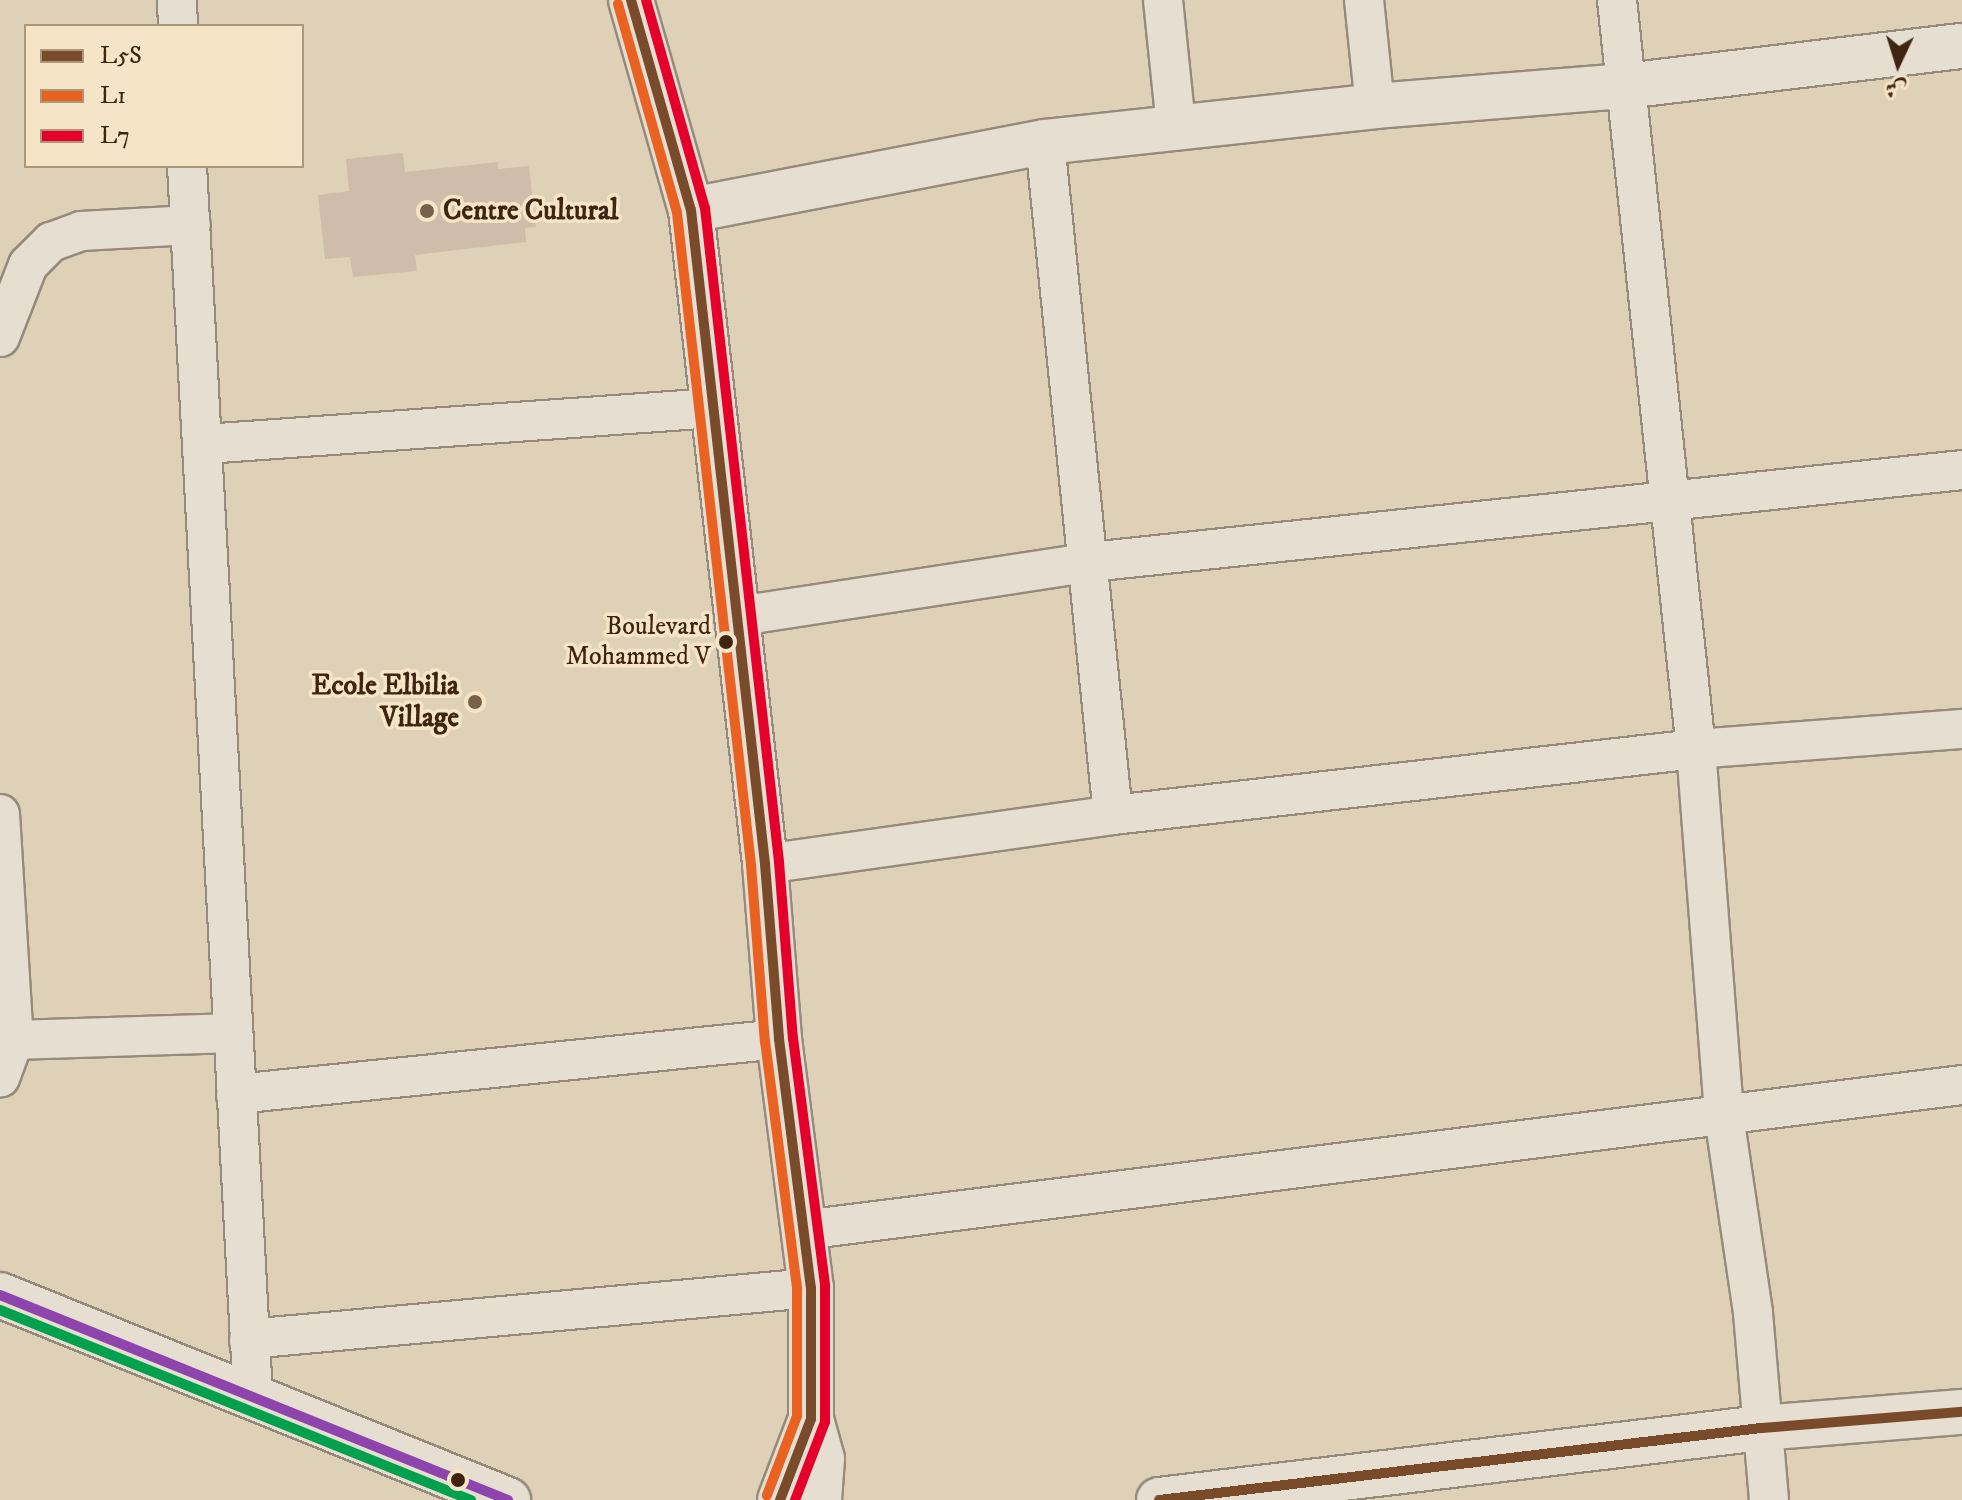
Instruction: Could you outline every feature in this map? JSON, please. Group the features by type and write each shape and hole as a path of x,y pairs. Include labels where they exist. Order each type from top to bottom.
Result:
{"main road":[{"path":"631,0 691,210 739,616 765,864 779,1039 811,1288 811,1419 822,1459 819,1500"},
{"path":"691,210 1045,142 1375,106 1625,86 1962,46"},
{"path":"0,1295 508,1500"},
{"path":"1159,1500 1761,1428 1962,1412"},
{"path":"780,1500 811,1419"}],"street":[{"path":"177,0 178,24"},
{"path":"1163,0 1176,126"},
{"path":"1364,0 1375,106"},
{"path":"1617,0 1696,749 1724,1116 1753,1313 1769,1500"},
{"path":"1045,142 1090,562 1113,815"},
{"path":"187,168 205,444 232,1033 253,1398"},
{"path":"0,337 28,265 51,242 81,231 191,225"},
{"path":"205,444 713,408"},
{"path":"739,616 1090,562 1962,470"},
{"path":"765,864 1113,815 1696,749 1962,729"},
{"path":"0,814 7,1037 0,1078"},
{"path":"7,1037 232,1033"},
{"path":"236,1094 779,1039"},
{"path":"803,1230 1962,1085"},
{"path":"249,1339 811,1288"}],"building":[{"name":"Centre Cultural","path":"403,153 405,172 498,162 498,169 529,166 536,227 525,228 526,242 415,255 417,271 353,277 350,257 325,259 318,195 349,191 346,159"}],"transit line":[{"name":"L5S","path":"631,0 691,210 765,864 779,1039 811,1288 811,1419 780,1500"},
{"name":"L7","path":"646,0 705,208 779,862 793,1038 825,1286 825,1422 795,1500"},
{"name":"L1","path":"618,4 677,213 751,865 765,1041 797,1289 797,1416 767,1495"},
{"path":"0,1295 508,1500"},
{"path":"0,1310 471,1500"},
{"name":"L5S","path":"1159,1500 1761,1428 1962,1412"}],"place":[{"name":"Centre Cultural","path":"427,211"},
{"name":"Boulevard Mohammed V","path":"726,642"},
{"name":"Ecole Elbilia Village","path":"475,702"}]}
